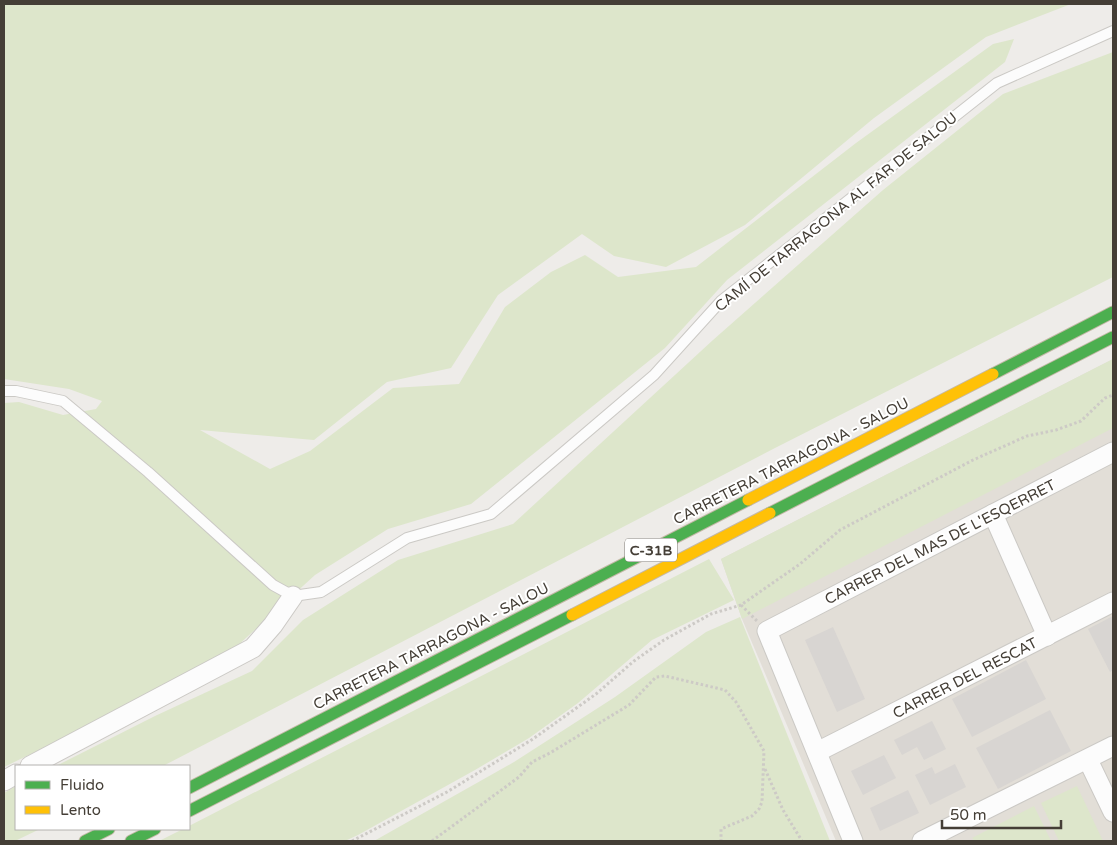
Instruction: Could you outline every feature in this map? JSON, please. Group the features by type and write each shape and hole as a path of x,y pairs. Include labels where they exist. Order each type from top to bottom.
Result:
{"highway":[{"name":"CARRETERA TARRAGONA - SALOU","path":"190,787 1113,312"},
{"name":"C-31B","path":"190,811 1113,337"},
{"path":"85,841 107,830"},
{"path":"131,841 153,830"}],"street":[{"name":"CARRER DEL MAS DE L'ESQERRET","path":"816,752 767,631 1113,452"},
{"path":"993,514 1048,636"},
{"path":"32,765 253,648 273,625 293,596"},
{"name":"CARRER DEL RESCAT","path":"816,752 1113,602"},
{"path":"922,841 1113,746"},
{"path":"816,752 852,841"},
{"path":"1088,760 1113,812"}],"lane":[{"name":"CAMÍ DE TARRAGONA AL FAR DE SALOU","path":"293,596 321,592 407,538 491,514 654,375 721,301 997,83 1113,31"},
{"path":"4,391 16,391 62,401 148,472 273,585 293,596"}],"path":[{"path":"352,841 447,792 533,738 596,694 634,660 664,640 711,614 741,605 800,564 840,530 973,460 1027,436 1056,430 1080,421 1105,398 1113,395"},
{"path":"432,841 519,777 532,762 629,705 656,677 665,676 726,690 732,696 764,751 765,768 762,802 759,809 752,816 721,829 721,841"},
{"path":"765,768 783,810 802,841"}],"shaded area":[{"path":"1113,359 1113,841 836,841 742,619 721,559"}],"green space":[{"path":"4,4 1071,4 986,37 874,118 745,225 666,267 614,256 582,234 498,295 451,368 387,382 314,440 200,430 270,469 310,451 393,388 459,384 505,307 551,272 585,255 618,277 696,267 856,143 993,44 1014,39 1005,62 727,280 665,348 471,504 388,529 315,575 235,648 101,720 4,767 4,403 19,402 63,415 96,409 102,401 69,389 4,379"},
{"path":"1113,52 1113,277 775,448 165,765 58,765 155,716 252,671 303,620 398,560 513,524 713,340 883,190 1003,94"},
{"path":"1113,359 1113,428 742,619 721,559"},
{"path":"709,559 734,600 652,640 578,703 529,738 475,770 345,841 159,841 181,830 190,830 190,825"},
{"path":"740,617 830,841 374,841 514,762 615,697 706,632"},
{"path":"1077,786 1103,841 1059,841 1041,803"},
{"path":"15,787 15,830 38,830 15,841 4,841 4,793"},
{"path":"1034,806 1051,841 975,841 972,838"}],"building":[{"path":"1113,616 1113,670 1110,672 1088,629"},
{"path":"833,627 865,699 837,712 805,640"},
{"path":"1026,660 1046,699 972,737 952,699"},
{"path":"1050,710 1071,751 998,789 976,748"},
{"path":"932,721 946,749 924,760 917,747 902,755 894,740"},
{"path":"884,755 896,778 863,795 851,771"},
{"path":"955,764 966,787 930,805 915,775 932,767 935,774"},
{"path":"908,790 919,813 880,831 870,808"}],"traffic: fast":[{"path":"993,374 1113,312"},
{"path":"770,513 1113,337"},
{"path":"190,787 748,500"},
{"path":"190,810 572,615"},
{"path":"85,841 107,830"},
{"path":"131,841 153,830"}],"traffic: slow":[{"path":"748,500 993,374"},
{"path":"572,615 770,513"}]}
